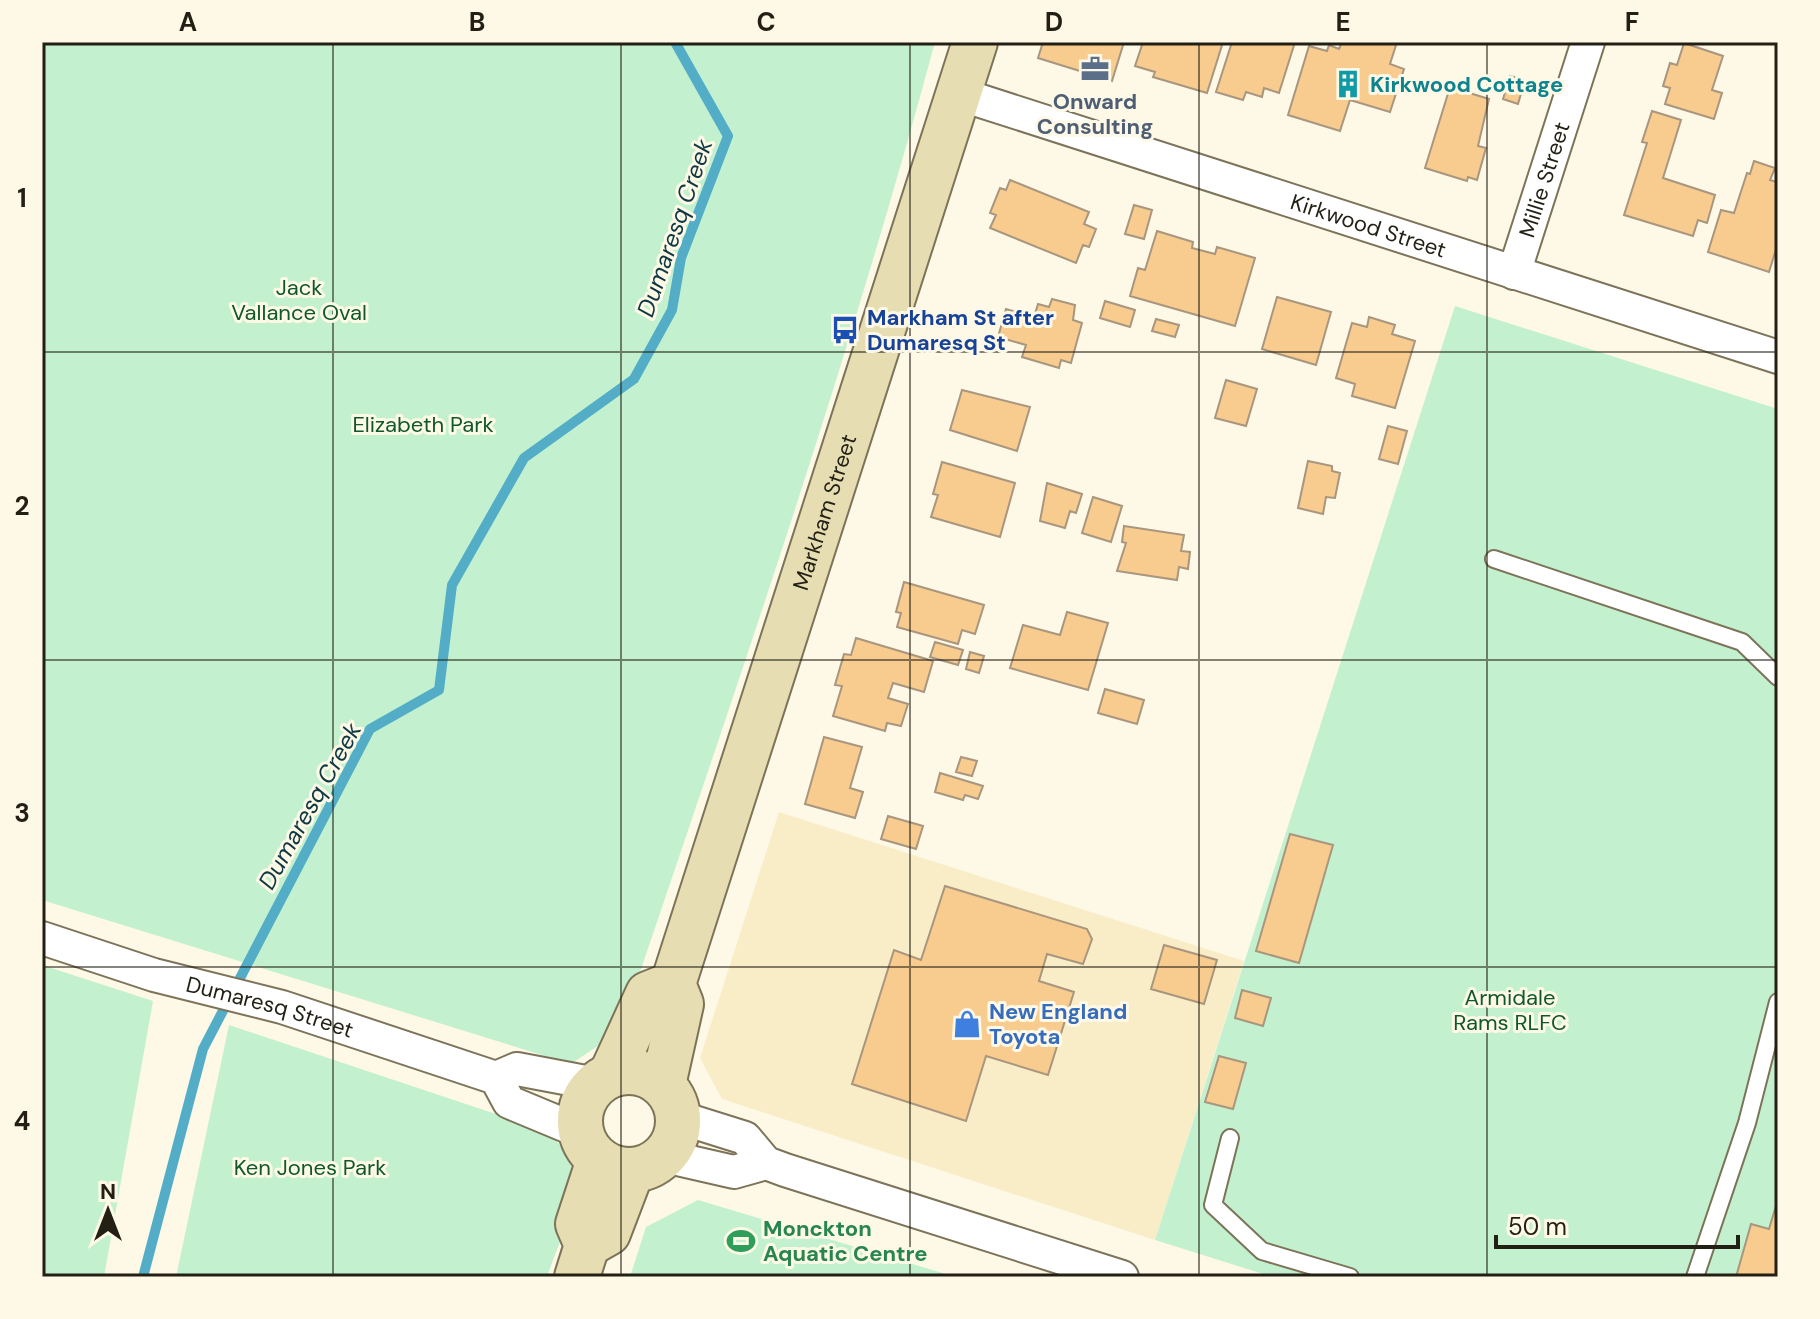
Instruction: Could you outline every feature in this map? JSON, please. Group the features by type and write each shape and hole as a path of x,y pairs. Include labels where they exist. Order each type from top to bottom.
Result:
{"street":[{"name":"Markham Street","path":"582,1261 608,1233 636,1137 681,1004 673,984 975,42"},
{"name":"Millie Street","path":"1514,273 1588,42"},
{"name":"Kirkwood Street","path":"959,94 1778,357"},
{"name":"Dumaresq Street","path":"42,938 154,975 282,1007 496,1078 517,1069 604,1080"},
{"path":"636,1137 580,1114 585,1098 604,1080 648,994 673,984"},
{"path":"604,1080 639,1074 636,1137"},
{"path":"496,1078 509,1102 636,1137 745,1138 766,1163 1122,1277"}],"lane":[{"path":"1494,559 1742,642 1778,677"},
{"path":"1695,1277 1747,1123 1778,1002"},
{"path":"1230,1138 1213,1205 1262,1251 1350,1277"}],"shaded area":[{"path":"779,812 1244,961 1155,1240 722,1099 700,1058"}],"green space":[{"name":"Elizabeth Park","path":"42,42 935,42 825,415 620,1031 571,1064 42,900"},
{"name":"Armidale Rams RLFC","path":"1455,306 1778,409 1778,1277 1273,1277 1155,1240"},
{"path":"42,965 153,1001 104,1277 42,1277"},
{"name":"Ken Jones Park","path":"229,1025 547,1131 562,1148 571,1165 574,1183 568,1219 547,1277 176,1277"},
{"name":"Monckton Aquatic Centre","path":"698,1200 956,1277 630,1277 646,1227"}],"building":[{"name":"Onward Consulting","path":"1043,42 1124,42 1112,81 1038,58"},
{"path":"1143,42 1223,42 1207,93 1153,77 1155,72 1135,66"},
{"path":"1232,42 1295,42 1279,93 1264,88 1262,97 1246,92 1243,100 1216,92"},
{"name":"Kirkwood Cottage","path":"1342,42 1397,42 1390,64 1404,69 1390,112 1350,100 1340,131 1288,115 1309,46 1327,51 1329,45 1339,49"},
{"path":"1684,43 1723,56 1712,90 1722,93 1714,119 1665,104 1670,88 1663,86 1670,63 1677,65"},
{"path":"1510,76 1525,80 1518,104 1503,99"},
{"path":"1450,87 1489,99 1478,146 1486,148 1477,180 1468,177 1467,181 1425,168"},
{"path":"1652,111 1681,120 1663,178 1715,195 1707,223 1698,220 1693,236 1624,215 1647,143 1642,142"},
{"path":"1754,161 1775,168 1770,180 1777,182 1778,188 1778,243 1769,272 1708,252 1721,210 1734,213"},
{"path":"1010,180 1089,212 1084,224 1096,229 1089,247 1083,245 1076,263 990,228 996,215 990,213 1000,188 1006,190"},
{"path":"1134,205 1152,210 1144,239 1125,234"},
{"path":"1157,231 1193,242 1192,248 1215,254 1217,247 1255,258 1235,326 1130,296 1138,268 1145,270"},
{"path":"1277,297 1331,312 1316,365 1262,349"},
{"path":"1052,299 1075,305 1073,320 1082,323 1071,363 1061,360 1059,368 1022,357 1026,345 998,337 1006,309 1034,317 1038,304 1049,307"},
{"path":"1105,301 1135,310 1130,327 1100,318"},
{"path":"1369,317 1395,325 1392,334 1415,341 1395,408 1352,396 1355,384 1336,378 1352,323 1367,327"},
{"path":"1156,319 1179,325 1175,337 1152,331"},
{"path":"1226,380 1257,389 1246,426 1215,418"},
{"path":"962,390 1030,407 1017,451 950,430"},
{"path":"1388,426 1407,431 1398,464 1379,459"},
{"path":"1308,461 1332,466 1332,471 1340,473 1335,498 1326,497 1323,514 1298,508"},
{"path":"942,462 1015,483 1000,537 931,517 938,495 933,494"},
{"path":"1047,483 1082,494 1076,513 1070,511 1065,528 1040,521"},
{"path":"1093,497 1122,506 1111,542 1082,533"},
{"path":"1124,526 1184,535 1181,551 1190,552 1188,569 1179,567 1177,580 1117,571 1126,543 1122,542"},
{"path":"904,582 984,605 975,634 962,630 958,644 897,627 901,613 896,612"},
{"path":"1067,612 1108,623 1088,690 1010,668 1023,625 1060,635"},
{"path":"856,638 933,661 924,692 893,683 888,698 908,704 901,726 887,723 885,731 833,716 842,686 835,685 844,654 851,655"},
{"path":"935,642 963,650 958,665 930,657"},
{"path":"970,652 984,656 979,673 966,669"},
{"path":"1105,689 1144,700 1137,724 1098,713"},
{"path":"824,737 862,747 850,788 863,792 855,818 805,804"},
{"path":"961,757 977,761 972,776 956,772"},
{"path":"940,773 983,786 978,799 965,795 963,800 935,792"},
{"path":"888,816 923,826 916,849 881,839"},
{"path":"1290,834 1333,845 1299,963 1256,951"},
{"name":"New England Toyota","path":"945,886 1087,929 1092,939 1083,964 1047,954 1039,981 1074,992 1048,1075 986,1056 966,1121 852,1084 894,950 921,960"},
{"path":"1164,945 1217,960 1204,1004 1151,989"},
{"path":"1242,990 1271,998 1263,1026 1235,1018"},
{"path":"1219,1056 1246,1063 1233,1109 1205,1102"},
{"path":"1778,1199 1778,1277 1736,1277 1751,1224 1769,1229"}],"waterway":[{"name":"Dumaresq Creek","path":"143,1277 203,1049 370,729 439,690 452,585 524,458 634,379 672,310 681,258 728,136 675,42"}],"place":[{"name":"Onward Consulting","path":"1095,69"},
{"name":"Kirkwood Cottage","path":"1348,84"},
{"name":"Markham St after Dumaresq St","path":"845,330"},
{"name":"New England Toyota","path":"967,1024"},
{"name":"Monckton Aquatic Centre","path":"741,1241"}],"park label":[{"name":"Jack Vallance Oval","path":"299,300"}]}
